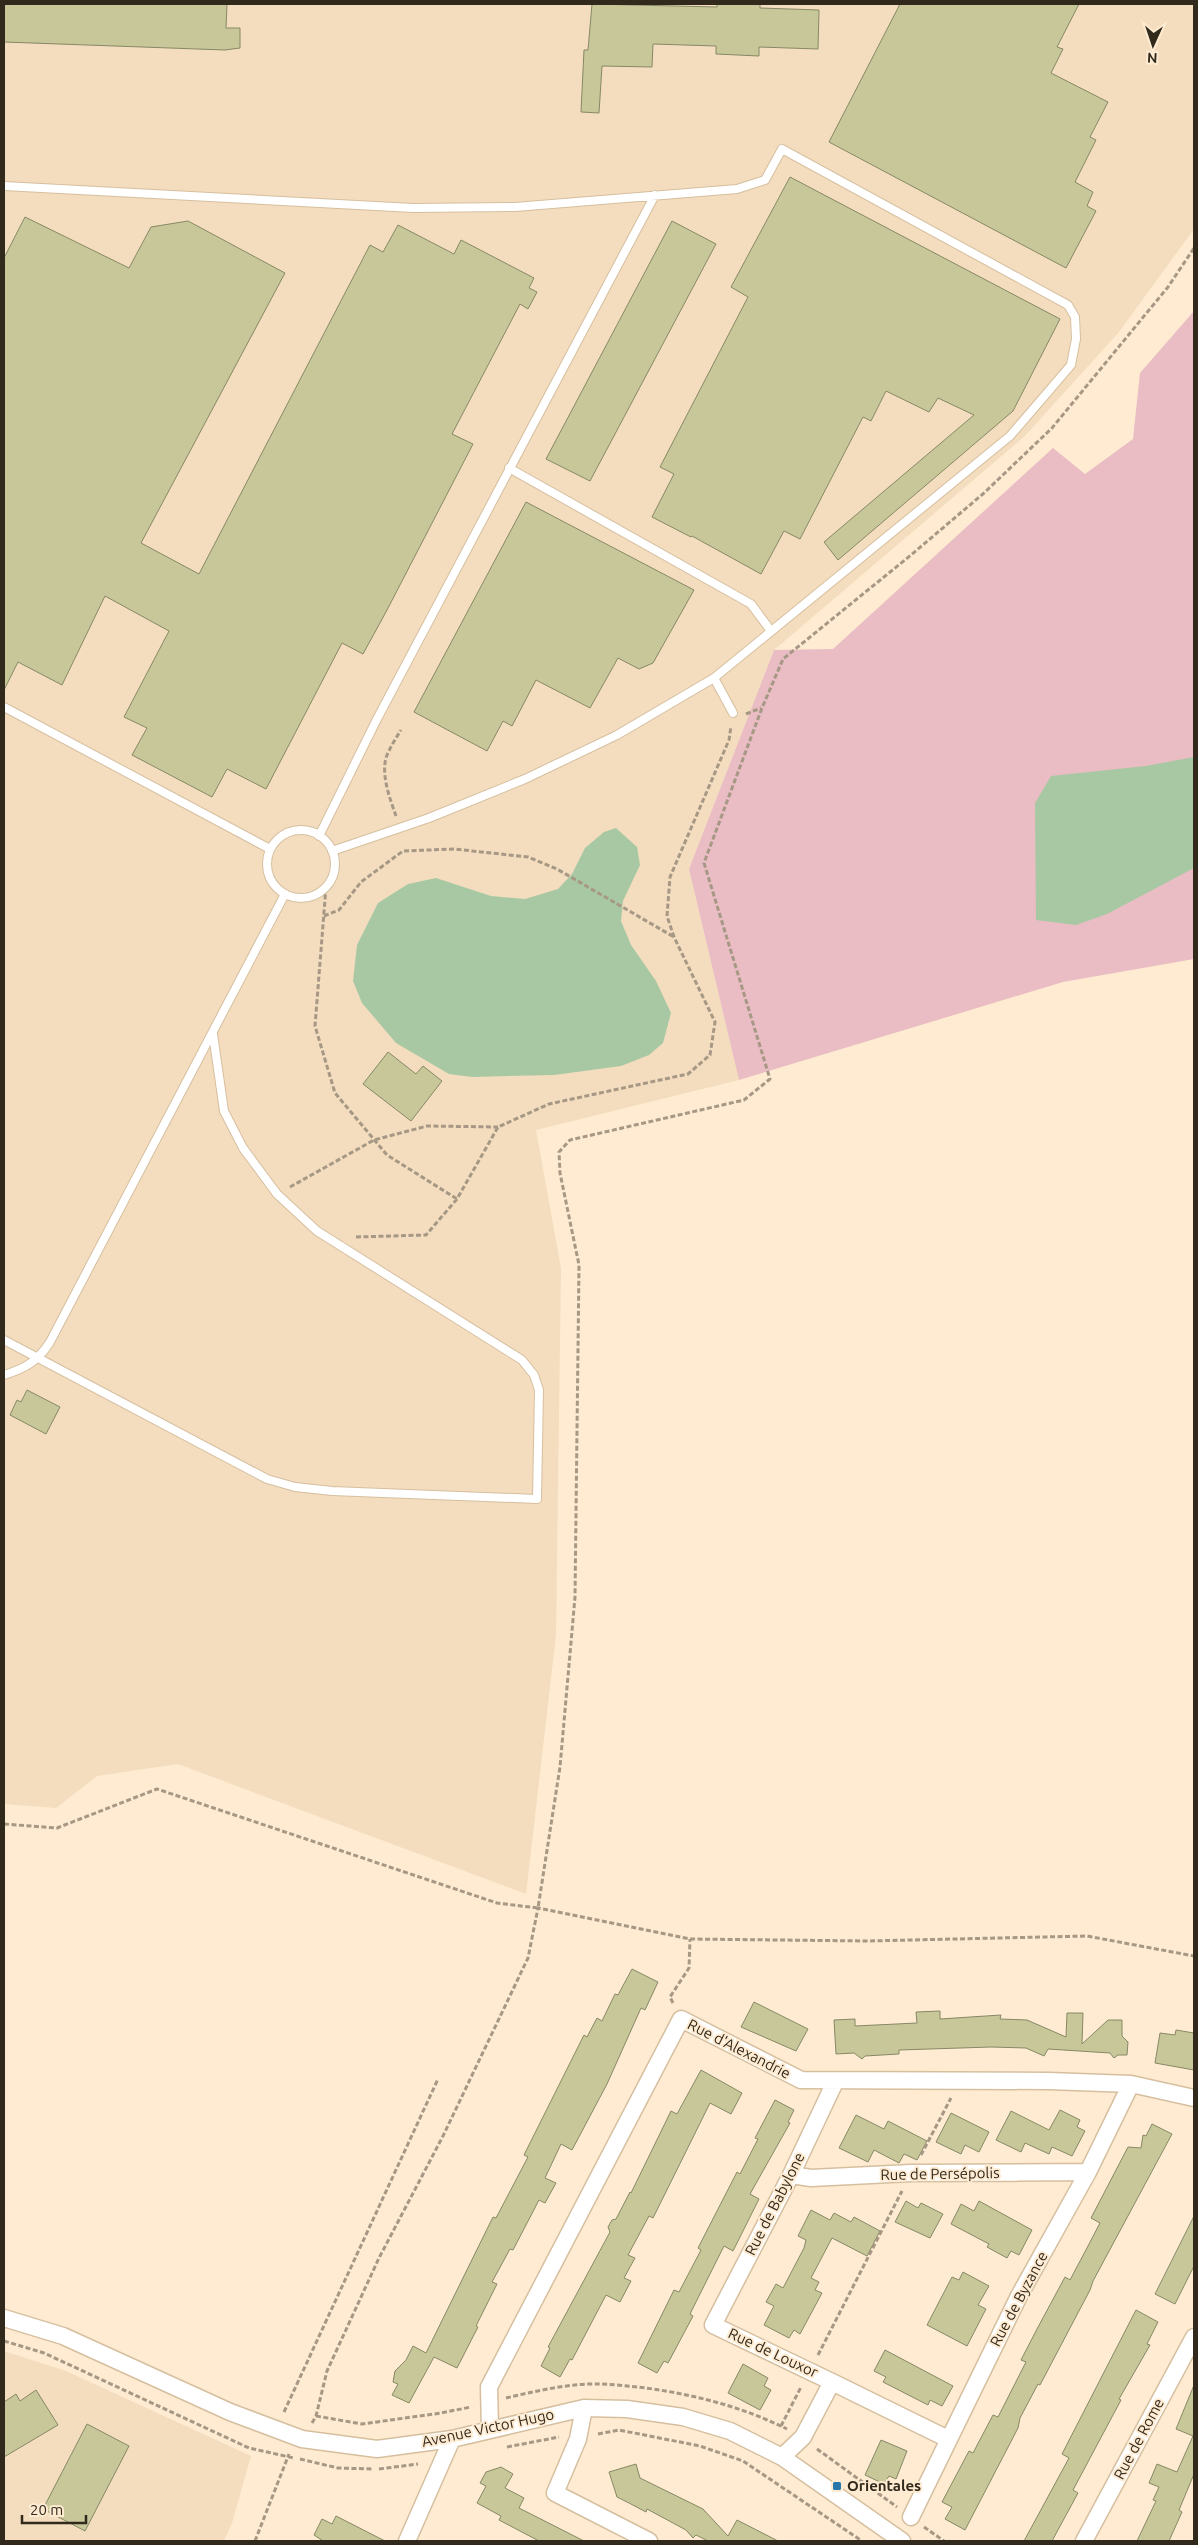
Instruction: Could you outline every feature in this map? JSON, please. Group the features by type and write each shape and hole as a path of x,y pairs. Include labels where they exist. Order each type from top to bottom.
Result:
{"street":[{"name":"Rue d'Alexandrie","path":"490,2430 489,2387 681,2019 801,2080 835,2082 960,2081 1131,2084 1194,2098"},
{"name":"Rue de Babylone","path":"713,2325 791,2176 835,2082"},
{"name":"Rue de Byzance","path":"911,2517 1019,2296 1088,2172 1131,2084"},
{"name":"Rue de Persépolis","path":"791,2176 811,2178 911,2173 1088,2172"},
{"name":"Avenue Victor Hugo","path":"4,2318 63,2336 230,2412 302,2439 376,2449 452,2439 584,2408 627,2409 683,2418 730,2430 782,2457 902,2541"},
{"name":"Rue de Louxor","path":"713,2325 948,2440"},
{"name":"Rue de Rome","path":"1084,2541 1194,2337"},
{"name":"Rue de Louxor","path":"782,2457 803,2438 832,2382"},
{"path":"584,2408 578,2439 555,2493 649,2541"},
{"path":"407,2541 452,2439"}],"lane":[{"path":"4,186 413,208 515,208 737,189 765,180 782,149 1068,305 1075,317 1076,338 1071,365 1010,436 714,678 618,735 525,779 400,828 332,850"},
{"path":"319,836 378,717 655,195"},
{"path":"509,468 751,604 771,632"},
{"path":"714,678 733,713"},
{"path":"4,707 270,850"},
{"path":"308,831 319,836 332,850 334,870 326,887 307,898 285,894 271,880 267,860 270,850 277,840 286,834 308,831"},
{"path":"4,1375 22,1370 40,1358 213,1034 285,894"},
{"path":"4,1340 268,1479 295,1487 332,1491 537,1499 539,1390 534,1375 522,1360 317,1231 278,1194 243,1148 224,1111 213,1034"}],"path":[{"path":"762,708 783,659"},
{"path":"278,1194 374,1140 427,1126 498,1127 549,1104 688,1074 710,1055 715,1022 674,937 667,916 670,877 729,740 733,713"},
{"path":"400,828 390,799 385,768 387,756 401,730"},
{"path":"324,916 339,910 361,882 402,851 454,849 528,857 556,869 674,937"},
{"path":"326,887 316,1026 335,1093 387,1155 457,1200"},
{"path":"349,1236 426,1236 457,1200 498,1127"},
{"path":"255,2541 287,2456 302,2439 316,2416 327,2371 379,2258 443,2136 528,1958 538,1908 690,1939 867,1941 1087,1936 1194,1956"},
{"path":"681,2019 670,1997 689,1968 690,1939"},
{"path":"276,2429 438,2079"},
{"path":"781,2426 960,2081"},
{"path":"4,2340 44,2353 249,2448 287,2456"},
{"path":"316,2416 362,2424 464,2408"},
{"path":"595,2435 619,2430 700,2446 743,2461 862,2541"},
{"path":"506,2448 559,2437"},
{"path":"818,2449 944,2541"}],"shaded area":[{"path":"4,4 1194,4 1194,229 1119,332 1025,436 774,650 689,869 739,1080 536,1130 561,1268 556,1635 526,1894 178,1764 97,1776 56,1808 4,1804"},
{"path":"1194,311 1194,959 1063,982 739,1080 689,869 774,650 833,649 1053,448 1085,474 1133,439 1140,373"},
{"path":"1194,757 1194,868 1107,914 1076,925 1036,920 1035,803 1051,776 1146,766"},
{"path":"616,828 637,847 640,865 623,901 621,921 631,945 656,981 671,1013 663,1043 649,1055 621,1066 554,1075 472,1077 449,1074 396,1043 362,1003 353,981 357,945 378,903 408,884 436,878 491,896 525,899 558,889 572,874 585,848 604,832"},
{"path":"4,2351 66,2371 251,2456 232,2523 224,2541 4,2541"}],"building":[{"path":"4,4 227,4 226,28 240,28 240,48 225,50 4,42"},
{"path":"592,4 717,7 717,4 760,4 760,8 819,10 818,49 759,47 759,56 716,54 716,46 653,44 652,67 602,66 599,113 581,112 584,50 588,50"},
{"path":"900,4 1079,4 1057,47 1063,49 1051,73 1108,102 1090,137 1096,140 1075,182 1093,192 1087,206 1096,211 1066,268 829,142"},
{"path":"790,177 1060,319 1013,411 838,560 824,542 974,415 938,398 929,412 886,391 871,421 863,417 800,539 784,531 761,574 692,536 652,517 674,474 660,467 748,297 731,287"},
{"path":"25,217 129,268 151,227 188,221 285,273 141,543 199,574 370,245 383,252 398,225 454,254 461,240 534,278 529,288 537,292 528,309 520,304 452,434 473,444 387,610 363,654 342,643 266,789 227,769 212,797 132,755 147,728 124,717 169,631 105,596 62,685 18,662 4,690 4,258"},
{"path":"672,221 716,244 590,481 546,459"},
{"path":"526,502 694,590 653,663 639,669 618,658 590,708 536,680 512,726 503,721 487,751 414,712"},
{"path":"388,1052 416,1074 423,1066 442,1081 411,1121 363,1084"},
{"path":"27,1390 60,1407 46,1434 10,1415 17,1400 21,1402"},
{"path":"632,1969 658,1982 645,2010 641,2008 607,2084 572,2150 561,2144 545,2178 556,2183 545,2203 539,2200 513,2250 510,2249 492,2282 497,2284 457,2368 434,2357 409,2403 392,2395 398,2384 393,2382 395,2371 406,2360 413,2346 426,2353 493,2217 496,2218 528,2157 524,2155 584,2035 587,2037 597,2018 602,2021 615,1994 618,1995"},
{"path":"754,2002 808,2029 796,2051 741,2027"},
{"path":"940,2011 940,2019 1001,2015 1000,2019 1027,2020 1066,2037 1067,2013 1083,2013 1082,2044 1108,2020 1122,2020 1122,2036 1128,2042 1127,2055 1118,2055 1114,2058 1110,2053 1048,2049 1044,2056 1026,2048 991,2047 899,2050 899,2054 865,2056 862,2059 854,2053 836,2054 834,2020 855,2019 855,2026 917,2023 916,2012"},
{"path":"1176,2030 1194,2033 1194,2070 1155,2063 1160,2033 1175,2035"},
{"path":"701,2070 742,2093 731,2114 710,2103 653,2218 649,2216 628,2255 635,2258 624,2278 631,2281 620,2302 606,2295 572,2360 570,2359 560,2377 541,2366 550,2348 548,2347 610,2232 608,2227 612,2220 616,2219 631,2193 671,2111 677,2114"},
{"path":"775,2100 794,2110 788,2122 790,2123 750,2194 759,2199 733,2251 724,2246 690,2314 693,2316 668,2363 664,2361 657,2373 638,2363 674,2290 679,2292 701,2250 698,2248 737,2172 740,2174 758,2139 755,2138"},
{"path":"1060,2110 1080,2120 1077,2127 1085,2131 1072,2156 1052,2147 1049,2154 1025,2143 1021,2152 996,2140 1011,2111 1049,2130"},
{"path":"951,2113 989,2132 979,2152 965,2145 961,2154 936,2142"},
{"path":"856,2115 884,2129 888,2121 927,2141 917,2160 904,2154 899,2163 874,2150 868,2162 839,2148"},
{"path":"1152,2124 1172,2134 1040,2385 1038,2384 1020,2418 1018,2428 965,2530 945,2519 952,2507 942,2502 969,2451 973,2453 993,2415 998,2417 1026,2362 1021,2360 1037,2329 1065,2277 1070,2280 1088,2246 1100,2223 1091,2218 1128,2147 1141,2148 1143,2135 1146,2136"},
{"path":"906,2201 918,2208 921,2203 943,2214 930,2238 895,2222"},
{"path":"979,2201 1032,2230 1019,2255 1011,2251 1007,2258 987,2247 989,2244 951,2224 961,2204 974,2211"},
{"path":"811,2210 830,2220 834,2213 851,2222 854,2217 880,2231 867,2256 832,2238 811,2278 819,2282 815,2290 822,2293 800,2334 794,2330 789,2338 764,2325 774,2306 766,2302 776,2284 783,2288 804,2248 806,2240 798,2236"},
{"path":"1194,2216 1194,2266 1175,2304 1155,2294"},
{"path":"963,2272 989,2286 978,2305 986,2309 967,2346 927,2325 952,2277 959,2280"},
{"path":"1136,2310 1158,2322 1147,2344 1150,2345 1119,2399 1121,2400 1073,2490 1078,2493 1052,2541 1024,2541 1069,2458 1062,2454"},
{"path":"885,2350 953,2386 942,2406 930,2400 928,2405 883,2382 886,2377 874,2371"},
{"path":"743,2364 768,2378 764,2386 771,2390 760,2410 728,2393"},
{"path":"1194,2385 1194,2474 1179,2510 1182,2512 1169,2541 1137,2541 1156,2501 1153,2500 1159,2487 1149,2483 1157,2464 1177,2472 1193,2436 1176,2429"},
{"path":"36,2390 58,2425 4,2457 4,2402 16,2394 20,2401"},
{"path":"87,2424 129,2446 85,2531 43,2509"},
{"path":"881,2440 907,2451 896,2479 889,2476 884,2484 865,2475"},
{"path":"636,2464 640,2478 703,2509 728,2536 737,2520 778,2541 708,2541 696,2535 693,2538 686,2530 647,2509 646,2512 617,2497 609,2472"},
{"path":"501,2467 513,2474 505,2488 524,2498 519,2508 584,2541 539,2541 499,2520 501,2516 477,2503 486,2486 480,2483 486,2472"},
{"path":"336,2516 385,2541 323,2541 314,2535 322,2519 332,2524"}],"place":[{"name":"Orientales","path":"837,2486"}]}
